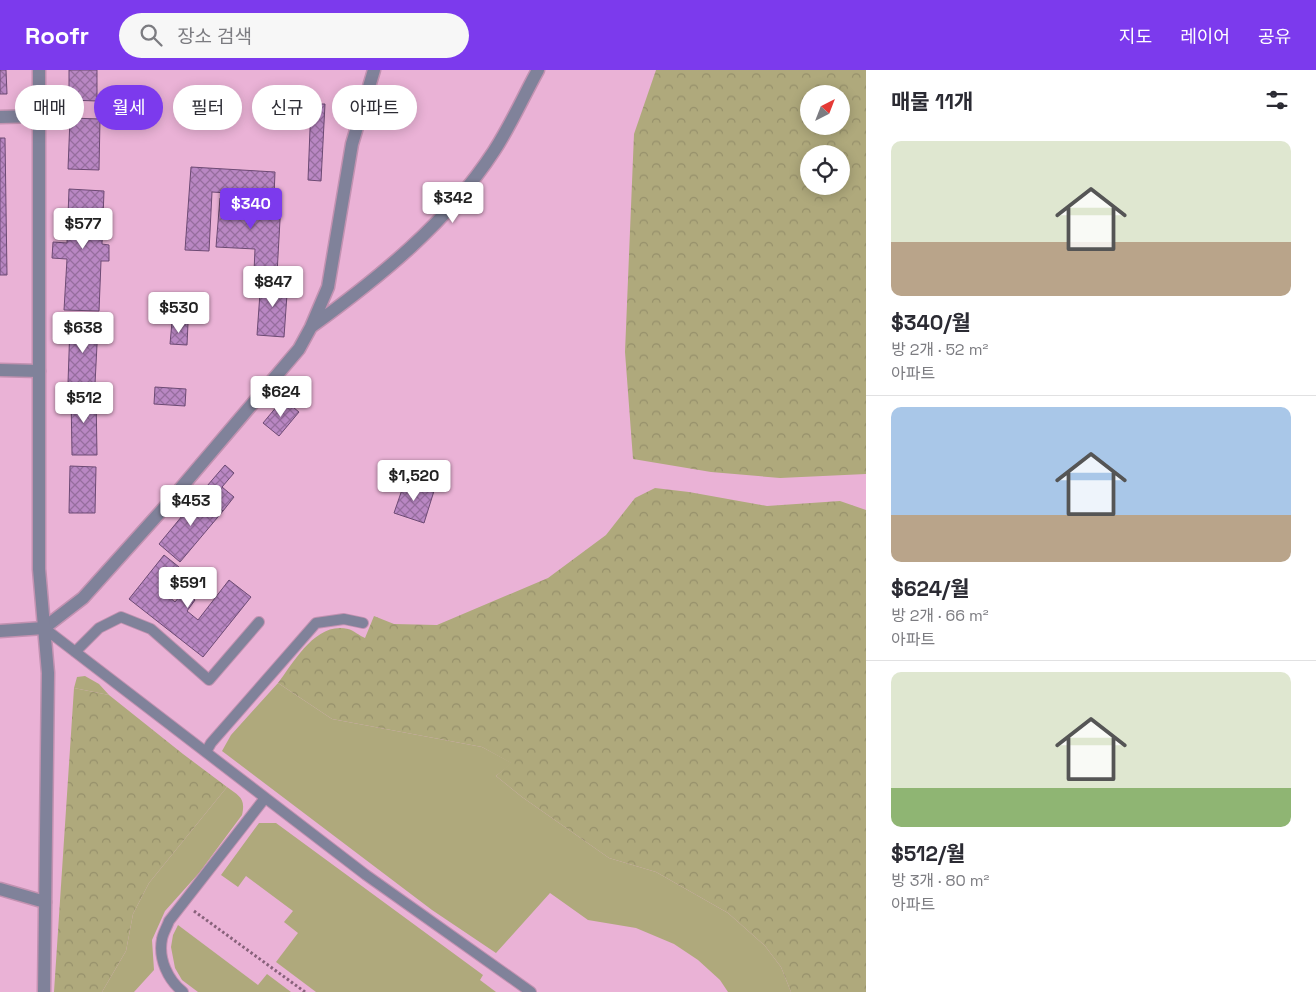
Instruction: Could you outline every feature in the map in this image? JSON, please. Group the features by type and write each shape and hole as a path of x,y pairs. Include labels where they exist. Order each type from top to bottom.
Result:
{"street":[{"path":"39,70 39,85"},
{"path":"0,632 44,628 83,598 164,509 299,349 311,327 328,287 352,144 374,70"},
{"path":"311,327 360,291 411,248 458,199 494,150 538,70"},
{"path":"0,117 15,117"},
{"path":"39,130 39,569 48,673 44,992"},
{"path":"0,370 39,371"},
{"path":"0,889 45,902"}],"lane":[{"path":"75,652 99,628 121,617 151,628 209,680 258,622"},
{"path":"206,752 211,743 316,623 344,619 363,623"},
{"path":"44,628 366,875 531,992"},
{"path":"183,992 169,978 162,957 162,939 169,921 265,798"}],"path":[{"path":"183,903 305,992"}],"green space":[{"path":"656,70 866,70 866,474 780,478 711,472 633,459 625,352 634,134"},
{"path":"655,488 767,506 840,501 866,510 866,992 791,992 781,967 765,946 728,913 656,872 609,858 522,797 496,776 511,763 482,747 332,719 278,683 307,645 326,631 336,628 348,629 365,638 374,616 394,624 437,625 548,578 606,535 635,498"},
{"path":"85,676 99,684 109,695 74,688 77,677"},
{"path":"278,683 332,719 482,747 512,763 496,776 522,797 609,858 656,872 728,913 765,946 781,967 791,992 728,992 720,980 698,960 674,944 636,928 588,920 550,893 496,953 432,910 222,751 231,735"},
{"path":"74,688 109,695 227,787 149,883 133,914 126,951 102,992 54,992"},
{"path":"227,787 238,795 242,801 242,815 199,873 165,911 152,940 154,970 134,992 102,992 126,951 133,914 149,883"},
{"path":"259,823 276,823 483,975 480,980 496,992 316,992 276,962 298,933 284,922 293,911 246,876 238,887 221,875"},
{"path":"178,925 258,985 267,974 291,992 198,992 182,980 175,968 171,947 173,935"}],"building":[{"path":"0,70 6,70 7,94 0,94"},
{"path":"69,70 97,70 97,85 94,85 94,101 84,101 84,85 69,85"},
{"path":"322,104 325,104 321,181 308,180 310,130 322,130"},
{"path":"84,118 94,119 94,130 100,130 99,170 68,169 70,130 84,130"},
{"path":"0,138 5,138 7,275 0,275"},
{"path":"191,167 275,172 274,196 212,192 209,251 185,250"},
{"path":"69,189 104,191 102,244 109,245 109,261 101,261 99,311 64,310 67,259 52,258 53,242 67,243"},
{"path":"220,198 281,202 277,274 254,272 255,249 216,247"},
{"path":"261,279 288,280 284,337 257,335"},
{"path":"172,322 188,323 187,345 170,344"},
{"path":"70,324 98,325 95,384 68,383"},
{"path":"155,387 186,389 185,406 154,404"},
{"path":"71,393 96,393 97,455 72,455"},
{"path":"283,399 299,412 279,436 263,423"},
{"path":"225,465 234,473 222,487 234,497 223,511 201,493"},
{"path":"70,466 96,467 95,513 69,513"},
{"path":"405,481 434,491 424,523 394,513"},
{"path":"201,493 223,511 180,562 159,544"},
{"path":"164,555 179,567 161,590 175,602 184,591 195,600 187,611 198,620 229,580 251,597 203,657 129,599"}]}
